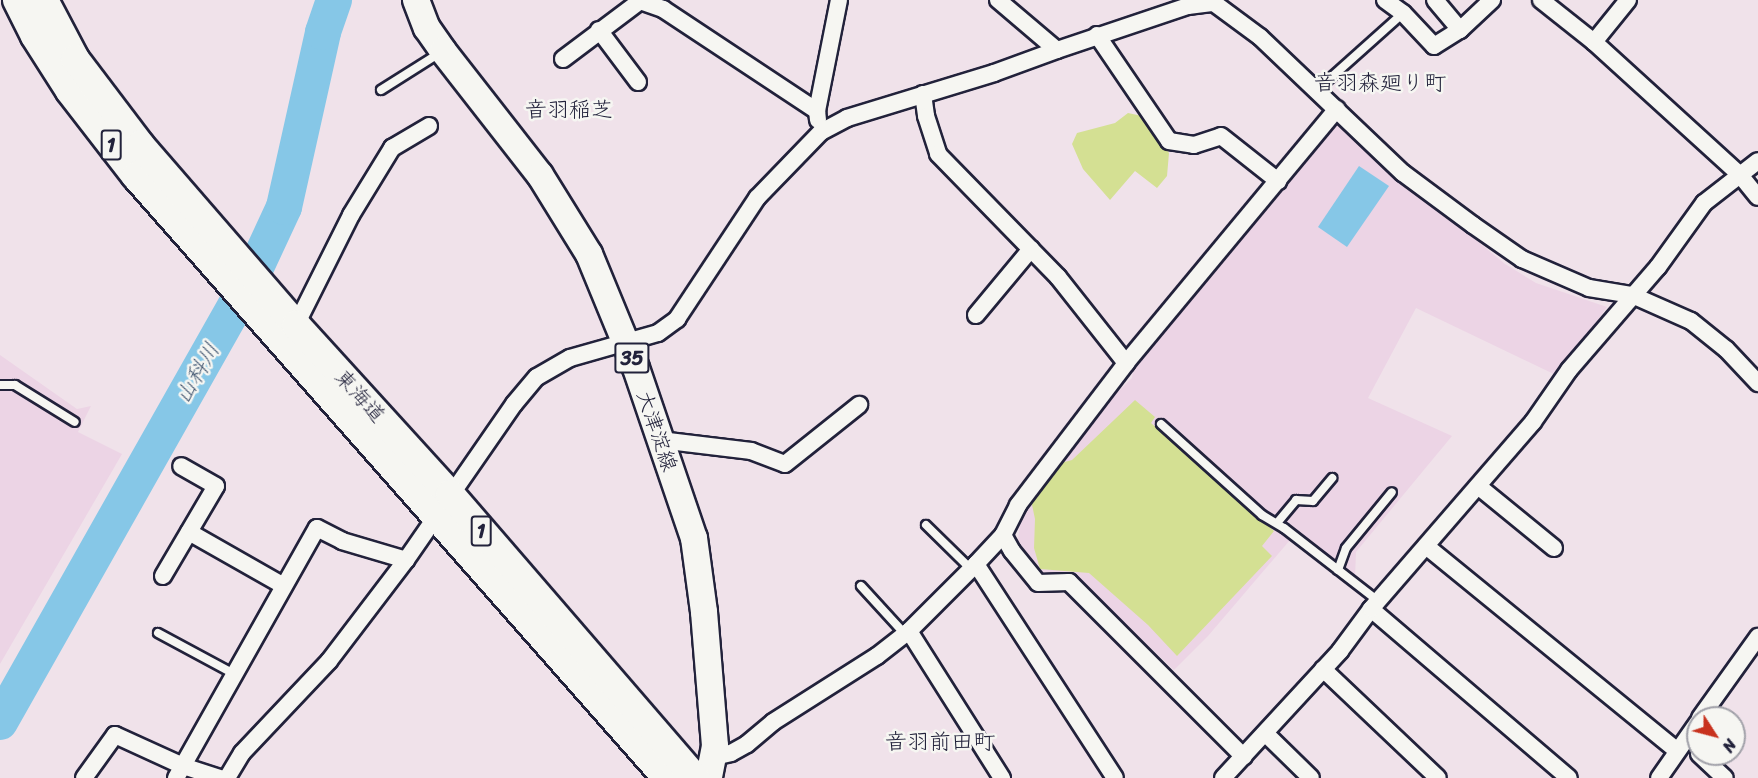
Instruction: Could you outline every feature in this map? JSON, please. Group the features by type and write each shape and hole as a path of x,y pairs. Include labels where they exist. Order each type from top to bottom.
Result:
{"highway":[{"name":"東海道","path":"16,0 35,36 70,91 136,176 230,266"},
{"name":"東海道","path":"44,0 75,59 230,266 290,336 695,778"},
{"name":"東海道","path":"443,504 667,778"}],"main road":[{"name":"大津淀線","path":"416,0 427,27 442,51 540,175 590,254 625,341 694,538 704,612 712,768"}],"street":[{"path":"821,132 817,111 828,65 839,0"},
{"path":"998,0 1057,50"},
{"path":"1385,0 1403,13 1434,46 1460,30 1492,0"},
{"path":"1435,0 1460,30"},
{"path":"1541,0 1594,42 1740,175 1758,197"},
{"path":"1594,42 1628,0"},
{"path":"563,59 599,30 646,2 817,111"},
{"path":"227,778 242,753 329,661 406,560 514,404 537,377 570,358 658,333 677,319 757,198 821,132 847,118 994,73 1097,35 1188,6 1217,2 1260,37 1403,173 1522,259 1589,288 1632,295 1691,321 1726,349 1758,383"},
{"path":"599,30 638,82"},
{"path":"1097,35 1169,141 1194,145 1221,136 1278,181"},
{"path":"924,94 926,116 938,154 1058,278 1126,363"},
{"path":"712,768 747,744 773,722 908,633 973,567 1003,535 1018,505 1126,363 1337,109"},
{"path":"290,336 351,215 392,148 429,126"},
{"path":"1223,778 1340,651 1375,605 1533,422 1569,370 1658,267 1704,202 1758,161"},
{"path":"976,315 1031,249"},
{"path":"660,440 751,451 786,464 859,405"},
{"path":"163,576 216,486 182,466"},
{"path":"1478,486 1554,548"},
{"path":"179,772 317,528 342,541 406,560"},
{"path":"189,532 284,586"},
{"path":"1003,535 1012,551 1038,584 1069,582 1125,635 1244,757"},
{"path":"1426,546 1686,748"},
{"path":"973,567 1116,778"},
{"path":"1375,605 1569,778"},
{"path":"908,633 1002,778"},
{"path":"1709,706 1758,637"},
{"path":"1323,669 1438,778"},
{"path":"1265,733 1311,778"},
{"path":"84,778 115,735 179,772 220,778"},
{"path":"1659,778 1686,739"},
{"path":"1712,766 1725,778"}],"lane":[{"path":"1317,90 1403,13"},
{"path":"381,90 442,51"},
{"path":"0,385 15,385 75,422"},
{"path":"1161,424 1262,515 1338,570 1375,605"},
{"path":"1277,524 1296,500 1313,501 1332,478"},
{"path":"1338,570 1346,548 1392,492"},
{"path":"926,525 973,567"},
{"path":"861,586 908,633"},
{"path":"158,633 234,674"}],"shaded area":[{"path":"1336,117 1407,183 1505,264 1536,283 1607,307 1558,376 1416,308 1368,398 1452,436 1356,552 1355,578 1377,595 1372,601 1290,540 1208,636 1174,670 1076,578 1042,578 1017,546 1023,504 1073,436 1132,378 1133,370 1144,354 1254,225"},
{"path":"0,355 77,409 91,406 78,432 122,454 0,664"}],"green space":[{"path":"1128,113 1142,116 1169,153 1167,176 1157,188 1135,171 1110,200 1083,169 1072,144 1077,133 1115,123"},
{"path":"1135,400 1155,417 1151,423 1274,531 1262,546 1272,556 1177,656 1148,625 1089,573 1040,569 1034,548 1035,519 1031,500 1057,464 1072,460"}],"water":[{"path":"1359,166 1389,186 1347,247 1318,227"}],"waterway":[{"name":"山科川","path":"0,722 252,276 284,207 323,32 334,0"}],"district":[{"name":"音羽森廻り町","path":"1380,83"},
{"name":"音羽稲芝","path":"569,110"},
{"name":"音羽前田町","path":"940,742"}]}
